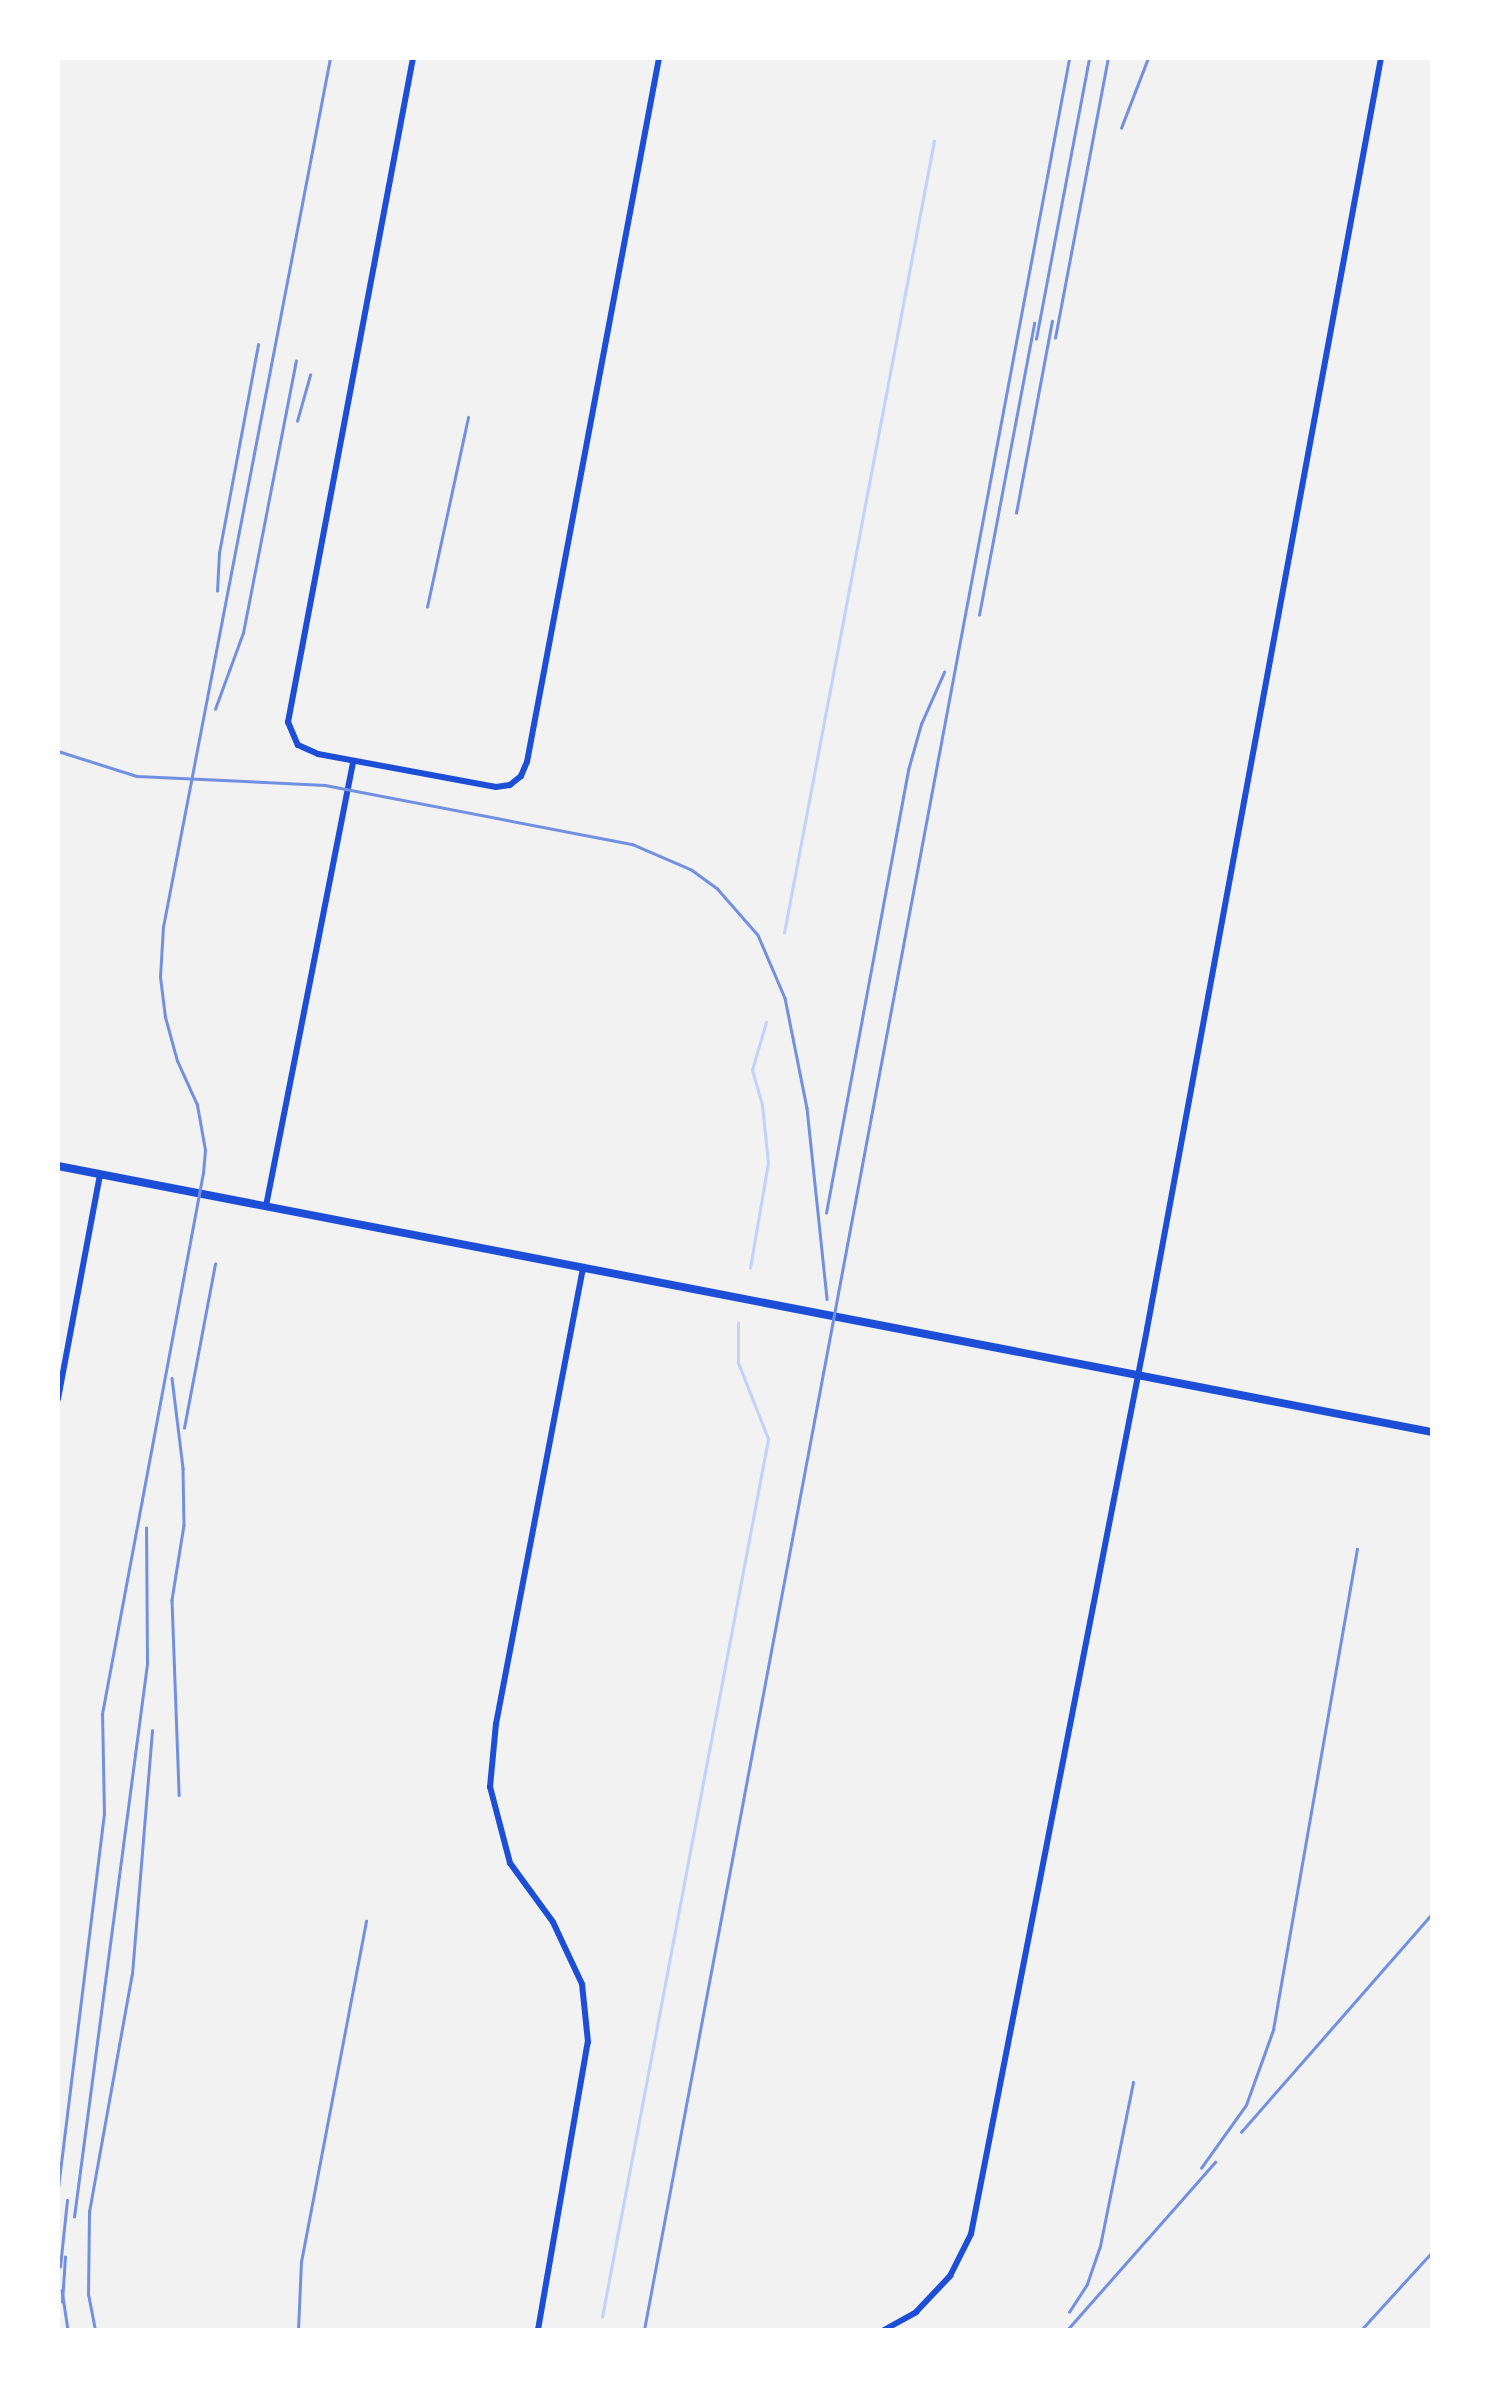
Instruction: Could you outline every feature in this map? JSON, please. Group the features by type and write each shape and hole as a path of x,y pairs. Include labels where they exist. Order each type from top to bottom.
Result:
{"street":[{"path":"413,58 288,722 293,738 318,754 496,787 514,782 527,762 659,58"},
{"path":"884,2330 916,2312 950,2276 971,2234 1138,1374 1380,58"},
{"path":"266,1206 353,761"},
{"path":"58,1166 1432,1432"},
{"path":"58,1399 100,1174"},
{"path":"538,2330 588,2042 582,1984 553,1922 510,1863 490,1787 496,1724 583,1267"}],"waterway":[{"path":"784,933 934,141"},
{"path":"750,1268 768,1163 762,1105 752,1070 766,1022"},
{"path":"602,2317 768,1439 738,1363 738,1323"}],"railway":[{"path":"58,2188 104,1815 102,1714 205,1150 197,1105 177,1061 165,1017 160,977 163,927 330,58"},
{"path":"644,2330 1069,58"},
{"path":"1036,339 1089,58"},
{"path":"1055,338 1108,58"},
{"path":"1121,128 1148,58"},
{"path":"1016,513 1052,321"},
{"path":"979,615 1034,323"},
{"path":"217,591 219,553 258,345"},
{"path":"215,709 243,633 296,361"},
{"path":"297,421 310,375"},
{"path":"427,607 468,417"},
{"path":"826,1213 908,770 921,724 944,672"},
{"path":"58,751 137,776 325,785 632,844 692,870 717,888 758,935 785,998 807,1108 827,1299"},
{"path":"184,1428 215,1264"},
{"path":"172,1378 183,1468 184,1525 172,1600 179,1795"},
{"path":"74,2217 147,1664 146,1528"},
{"path":"1201,2168 1246,2105 1273,2030 1357,1549"},
{"path":"95,2330 88,2295 89,2212 132,1974 152,1731"},
{"path":"1241,2132 1432,1914"},
{"path":"298,2330 301,2262 366,1921"},
{"path":"1069,2312 1087,2284 1100,2246 1133,2082"},
{"path":"1067,2330 1215,2162"},
{"path":"60,2267 67,2200"},
{"path":"1361,2330 1432,2252"},
{"path":"62,2302 65,2257"},
{"path":"62,2290 68,2330"}]}
